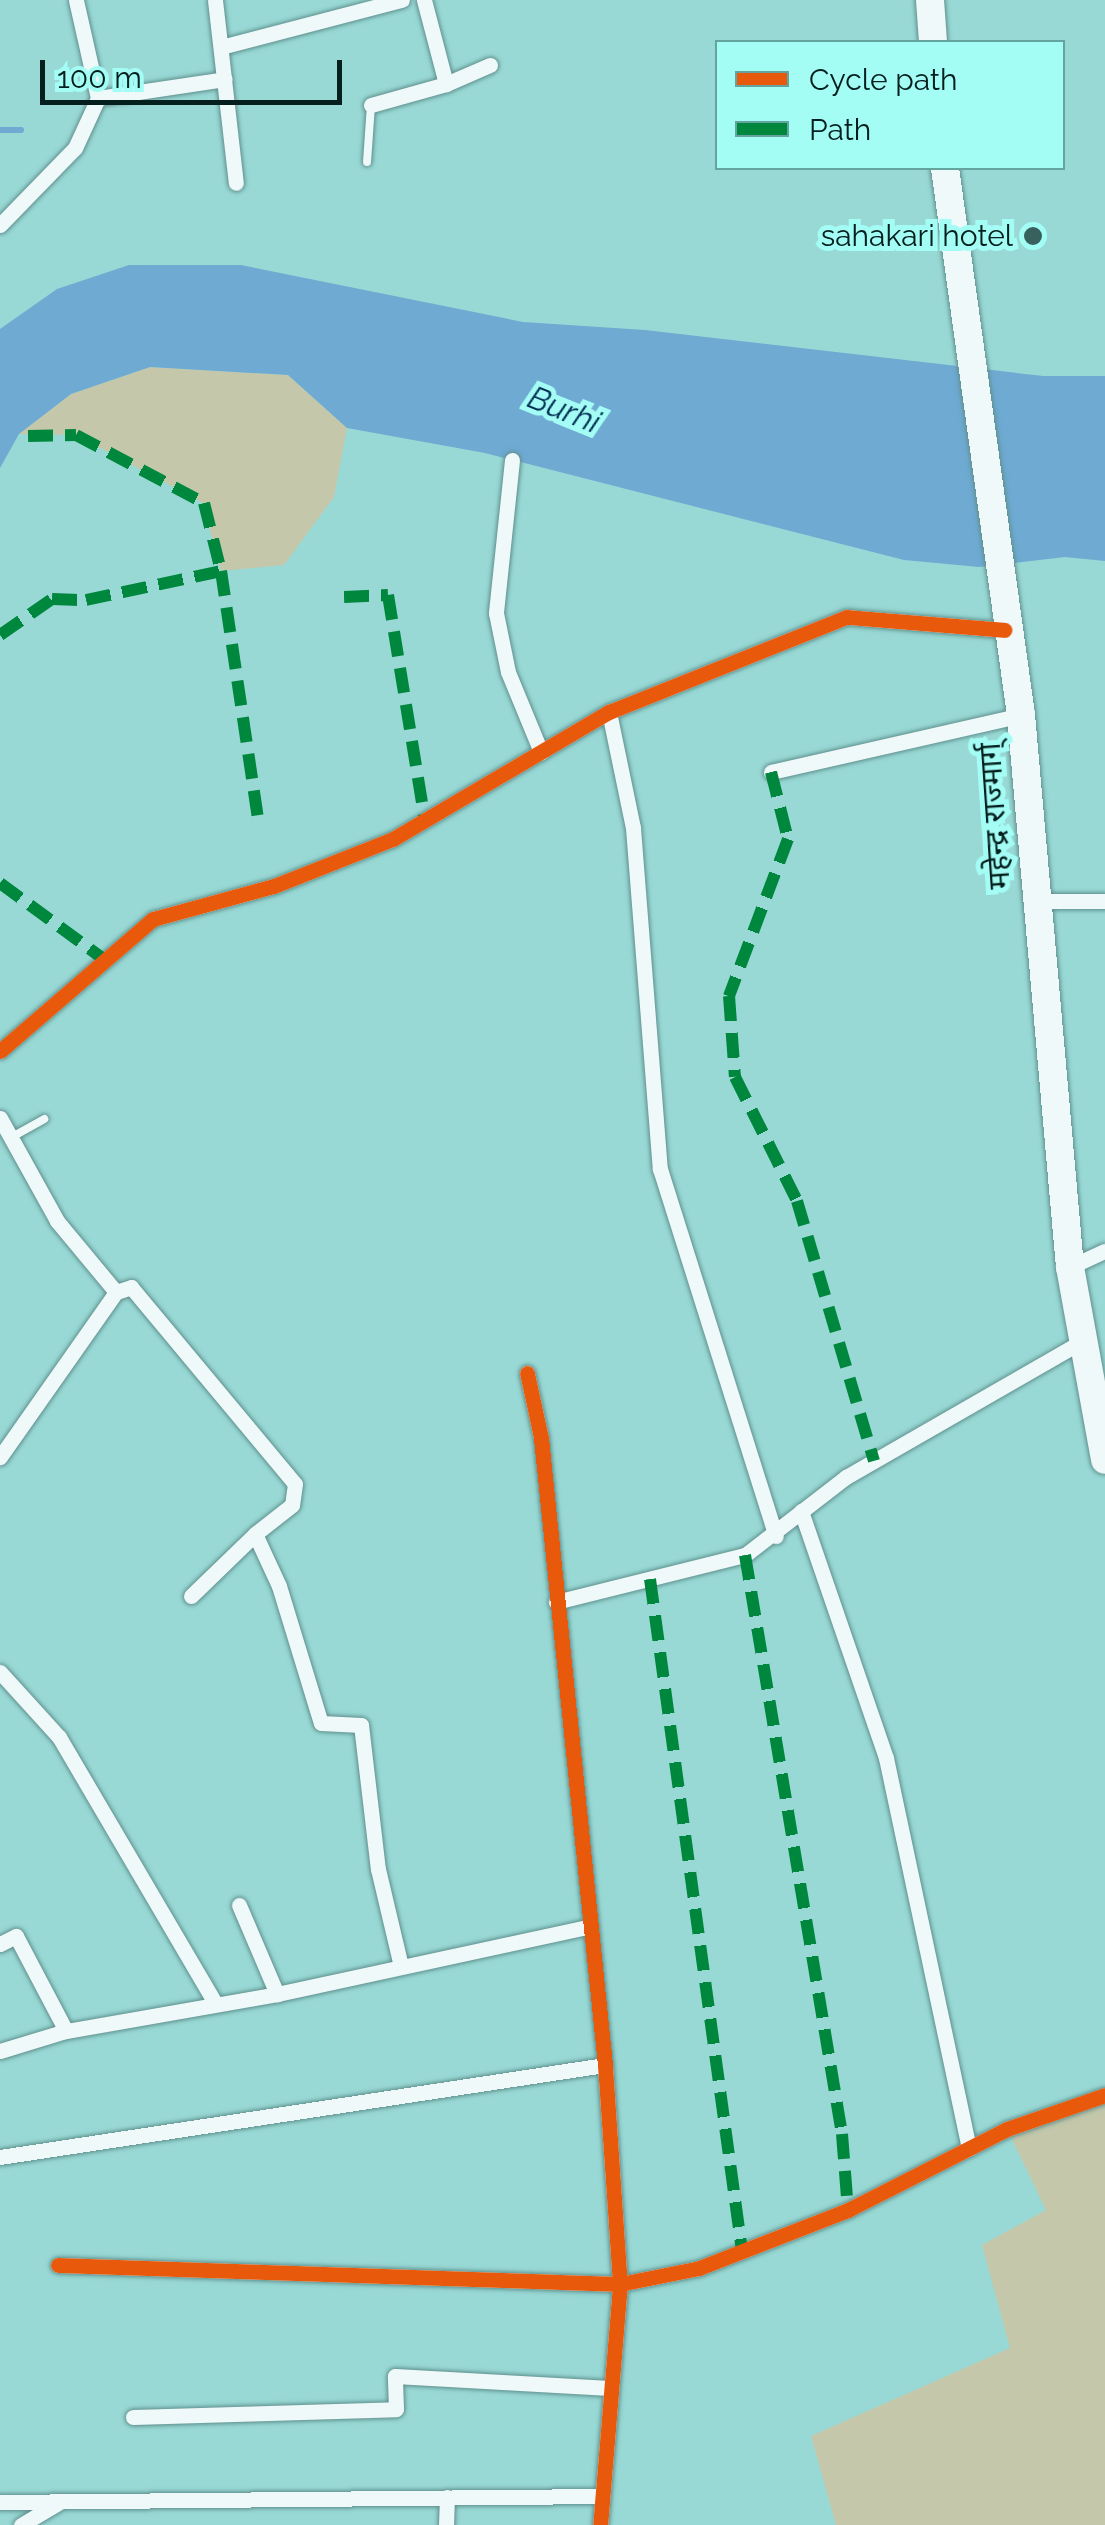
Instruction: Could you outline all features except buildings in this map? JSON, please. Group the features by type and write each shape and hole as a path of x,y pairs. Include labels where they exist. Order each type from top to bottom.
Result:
{"highway":[{"path":"930,0 934,40"},
{"name":"महेन्द्र राज्मार्ग्","path":"945,170 1005,592 1004,630 1021,715 1033,902 1070,1267 1084,1340 1100,1384 1105,1460"}],"street":[{"path":"0,226 75,148 98,98 76,0"},
{"path":"216,0 236,182"},
{"path":"221,47 402,0"},
{"path":"424,0 446,84"},
{"path":"370,105 446,84 490,65"},
{"path":"98,98 225,79"},
{"path":"512,460 496,613 508,672 542,752"},
{"path":"0,1051 153,919 274,886 393,838 609,712 847,617 1004,630"},
{"path":"609,712 635,846 660,1170 776,1536"},
{"path":"772,772 1021,715"},
{"path":"1033,902 1105,901"},
{"path":"0,1118 58,1221 116,1292"},
{"path":"1070,1267 1105,1252"},
{"path":"0,1457 116,1292 131,1287 295,1484 292,1505 255,1534 191,1596"},
{"path":"556,1602 745,1555 776,1536 846,1477 1084,1340"},
{"path":"527,1373 541,1438 605,2064 620,2284 600,2525"},
{"path":"802,1511 886,1758 969,2148"},
{"path":"255,1534 284,1601 321,1723 361,1725 378,1870 401,1966"},
{"path":"0,1672 59,1737 215,2003"},
{"path":"240,1905 277,1994"},
{"path":"0,2051 66,2031 277,1994 588,1926"},
{"path":"0,1944 16,1936 66,2031"},
{"path":"0,2157 605,2064"},
{"path":"58,2265 620,2284 699,2268 848,2210 969,2148 1105,2095"},
{"path":"132,2417 396,2409 395,2376 610,2388"},
{"path":"0,2502 601,2496"},
{"path":"446,2525 447,2497"},
{"path":"21,2525 61,2501"}],"lane":[{"path":"367,162 370,105"},
{"path":"12,1138 44,1119"}],"green space":[{"path":"150,367 288,375 347,428 334,497 284,565 221,571 203,503 76,435 19,434 71,394"},
{"path":"1105,2095 1105,2525 836,2525 811,2436 1010,2348 982,2245 1046,2210 1007,2129"}],"water":[{"name":"Burhi","path":"129,265 241,265 523,322 645,330 1043,376 1105,376 1105,561 1065,557 979,567 904,560 485,453 347,428 288,375 150,367 71,394 19,434 0,468 0,329 57,289"}],"waterway":[{"path":"0,130 21,130"}],"marked path":[{"path":"28,436 76,435 204,503 221,571"},
{"path":"0,635 52,599 86,600 221,571 258,819"},
{"path":"344,597 388,595 425,820"},
{"path":"771,772 788,839 729,996 735,1077 797,1201 874,1461"},
{"path":"0,883 109,963"},
{"path":"745,1555 842,2134 848,2210"},
{"path":"650,1579 742,2251"}],"cycle path":[{"path":"0,1051 153,919 274,886 393,839 609,712 847,617 1004,630"},
{"path":"527,1373 541,1438 605,2065 620,2284 600,2525"},
{"path":"58,2265 620,2284 699,2268 848,2210 1007,2129 1105,2095"}],"place":[{"name":"sahakari hotel","path":"1033,236"}]}
